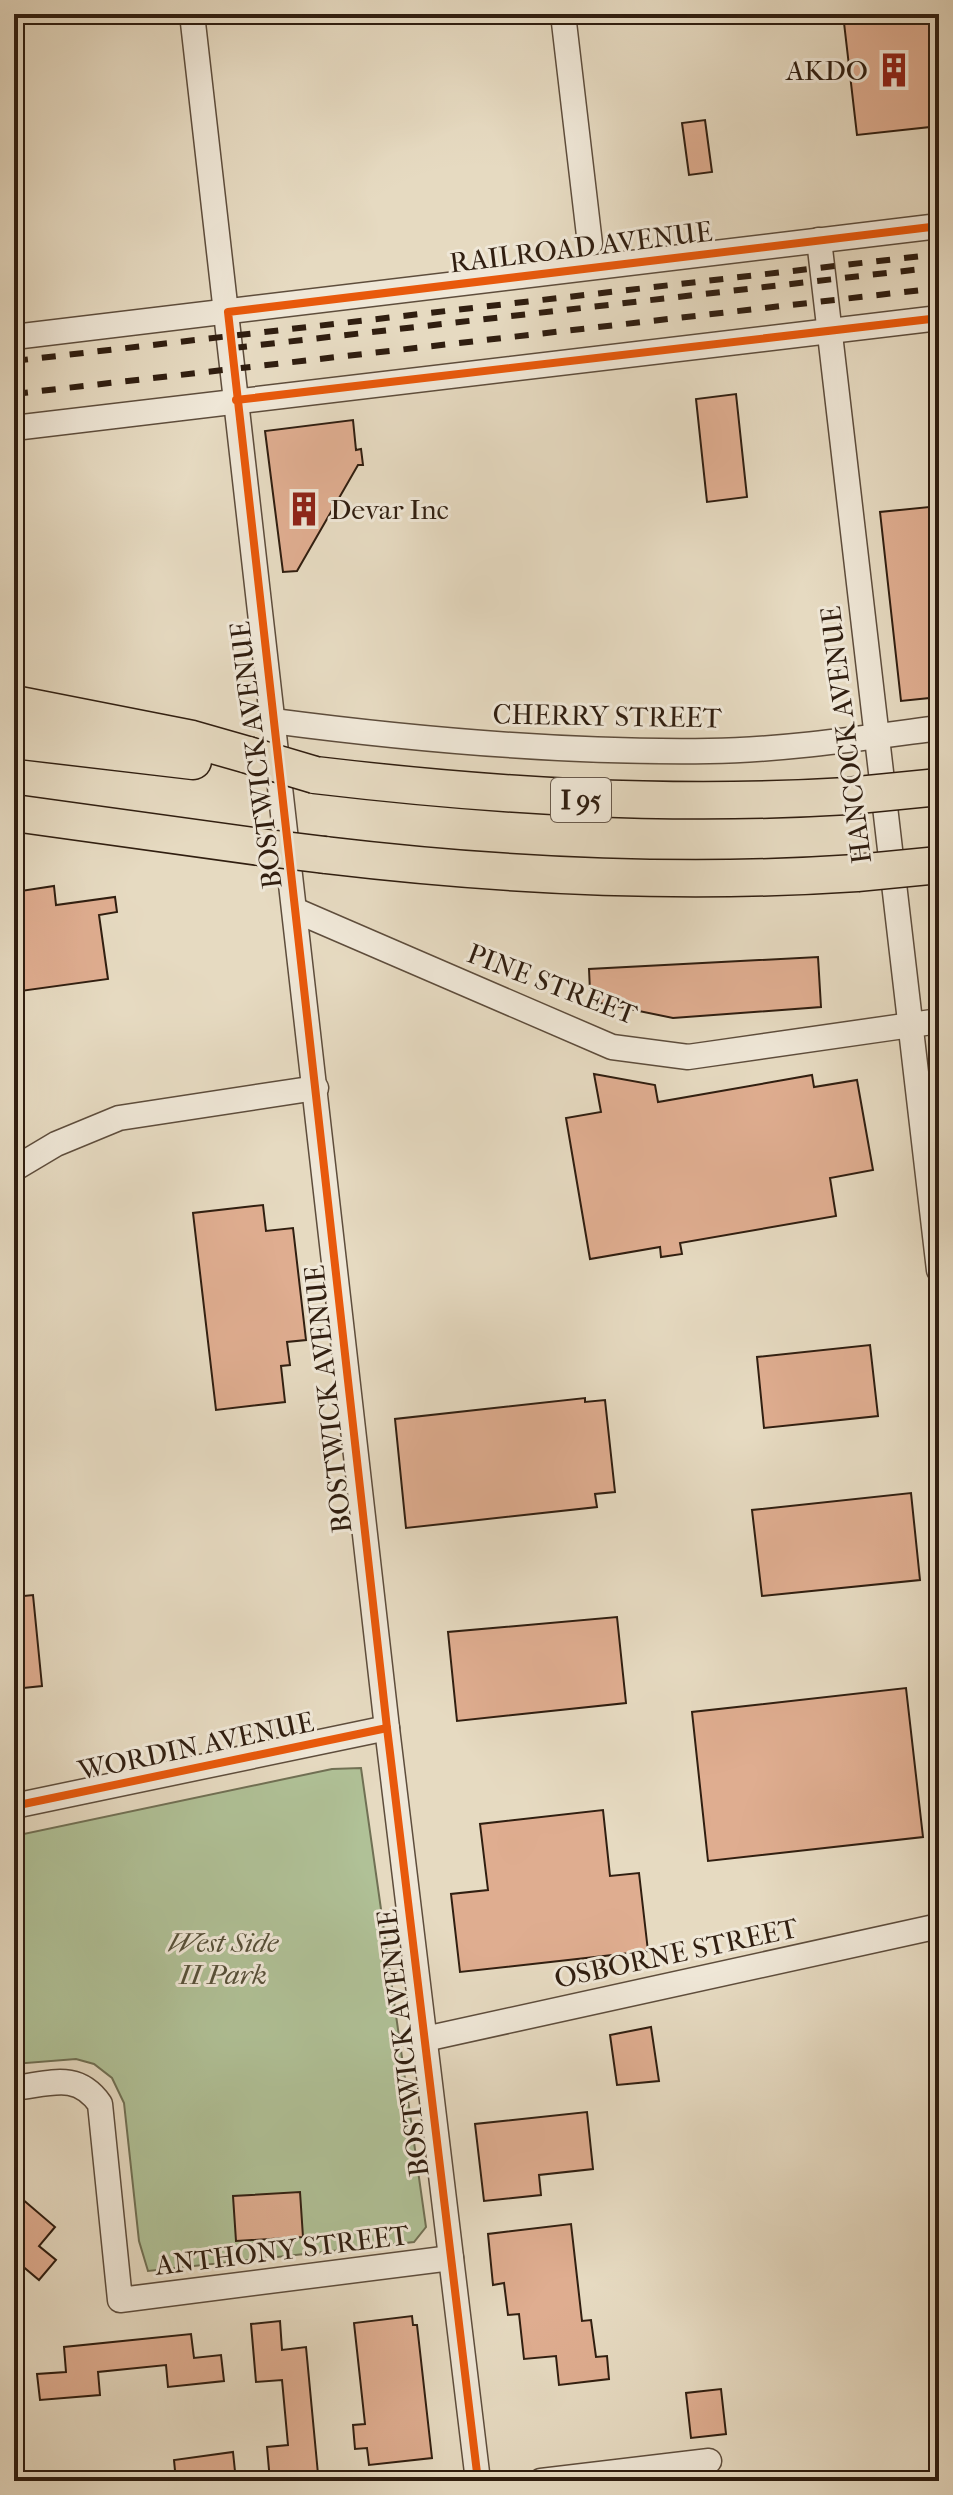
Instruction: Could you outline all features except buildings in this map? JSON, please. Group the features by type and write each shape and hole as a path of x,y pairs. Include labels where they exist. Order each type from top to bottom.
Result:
{"highway":[{"path":"14,704 192,739 249,761"},
{"path":"14,740 249,761"},
{"name":"I 95","path":"249,761 315,775 590,801 731,802 848,796 939,787"},
{"path":"14,813 325,855 592,879 735,880 939,865"},
{"path":"14,839 103,845 260,847"}],"street":[{"name":"BOSTWICK AVENUE","path":"192,14 297,911 387,1728 478,2481"},
{"path":"563,14 590,244"},
{"name":"RAILROAD AVENUE","path":"14,337 939,226"},
{"name":"HANCOCK AVENUE","path":"819,240 876,737 913,1024 939,1270"},
{"path":"14,428 939,318"},
{"name":"CHERRY STREET","path":"273,721 457,741 595,750 712,751 876,737 939,728"},
{"name":"PINE STREET","path":"297,911 612,1047 688,1057 939,1021"},
{"path":"14,1169 56,1144 119,1118 316,1088"},
{"name":"WORDIN AVENUE","path":"14,1806 387,1728"},
{"name":"OSBORNE STREET","path":"425,2039 939,1926"},
{"name":"ANTHONY STREET","path":"14,2088 69,2082 89,2087 100,2104 120,2300 451,2258"},
{"path":"541,2481 709,2461"}],"green space":[{"name":"West Side II Park","path":"361,1768 426,2227 414,2242 148,2271 139,2241 124,2103 112,2078 94,2064 76,2059 14,2064 14,1836 332,1769"}],"railway":[{"path":"14,361 939,254"},
{"path":"233,348 939,267"},
{"path":"14,394 939,288"}],"cycle path":[{"path":"478,2481 387,1728 228,312 939,226"},
{"path":"236,400 939,318"},
{"path":"14,1806 387,1728"}],"place":[{"name":"AKDO","path":"894,70"},
{"name":"Devar Inc","path":"304,509"}]}
